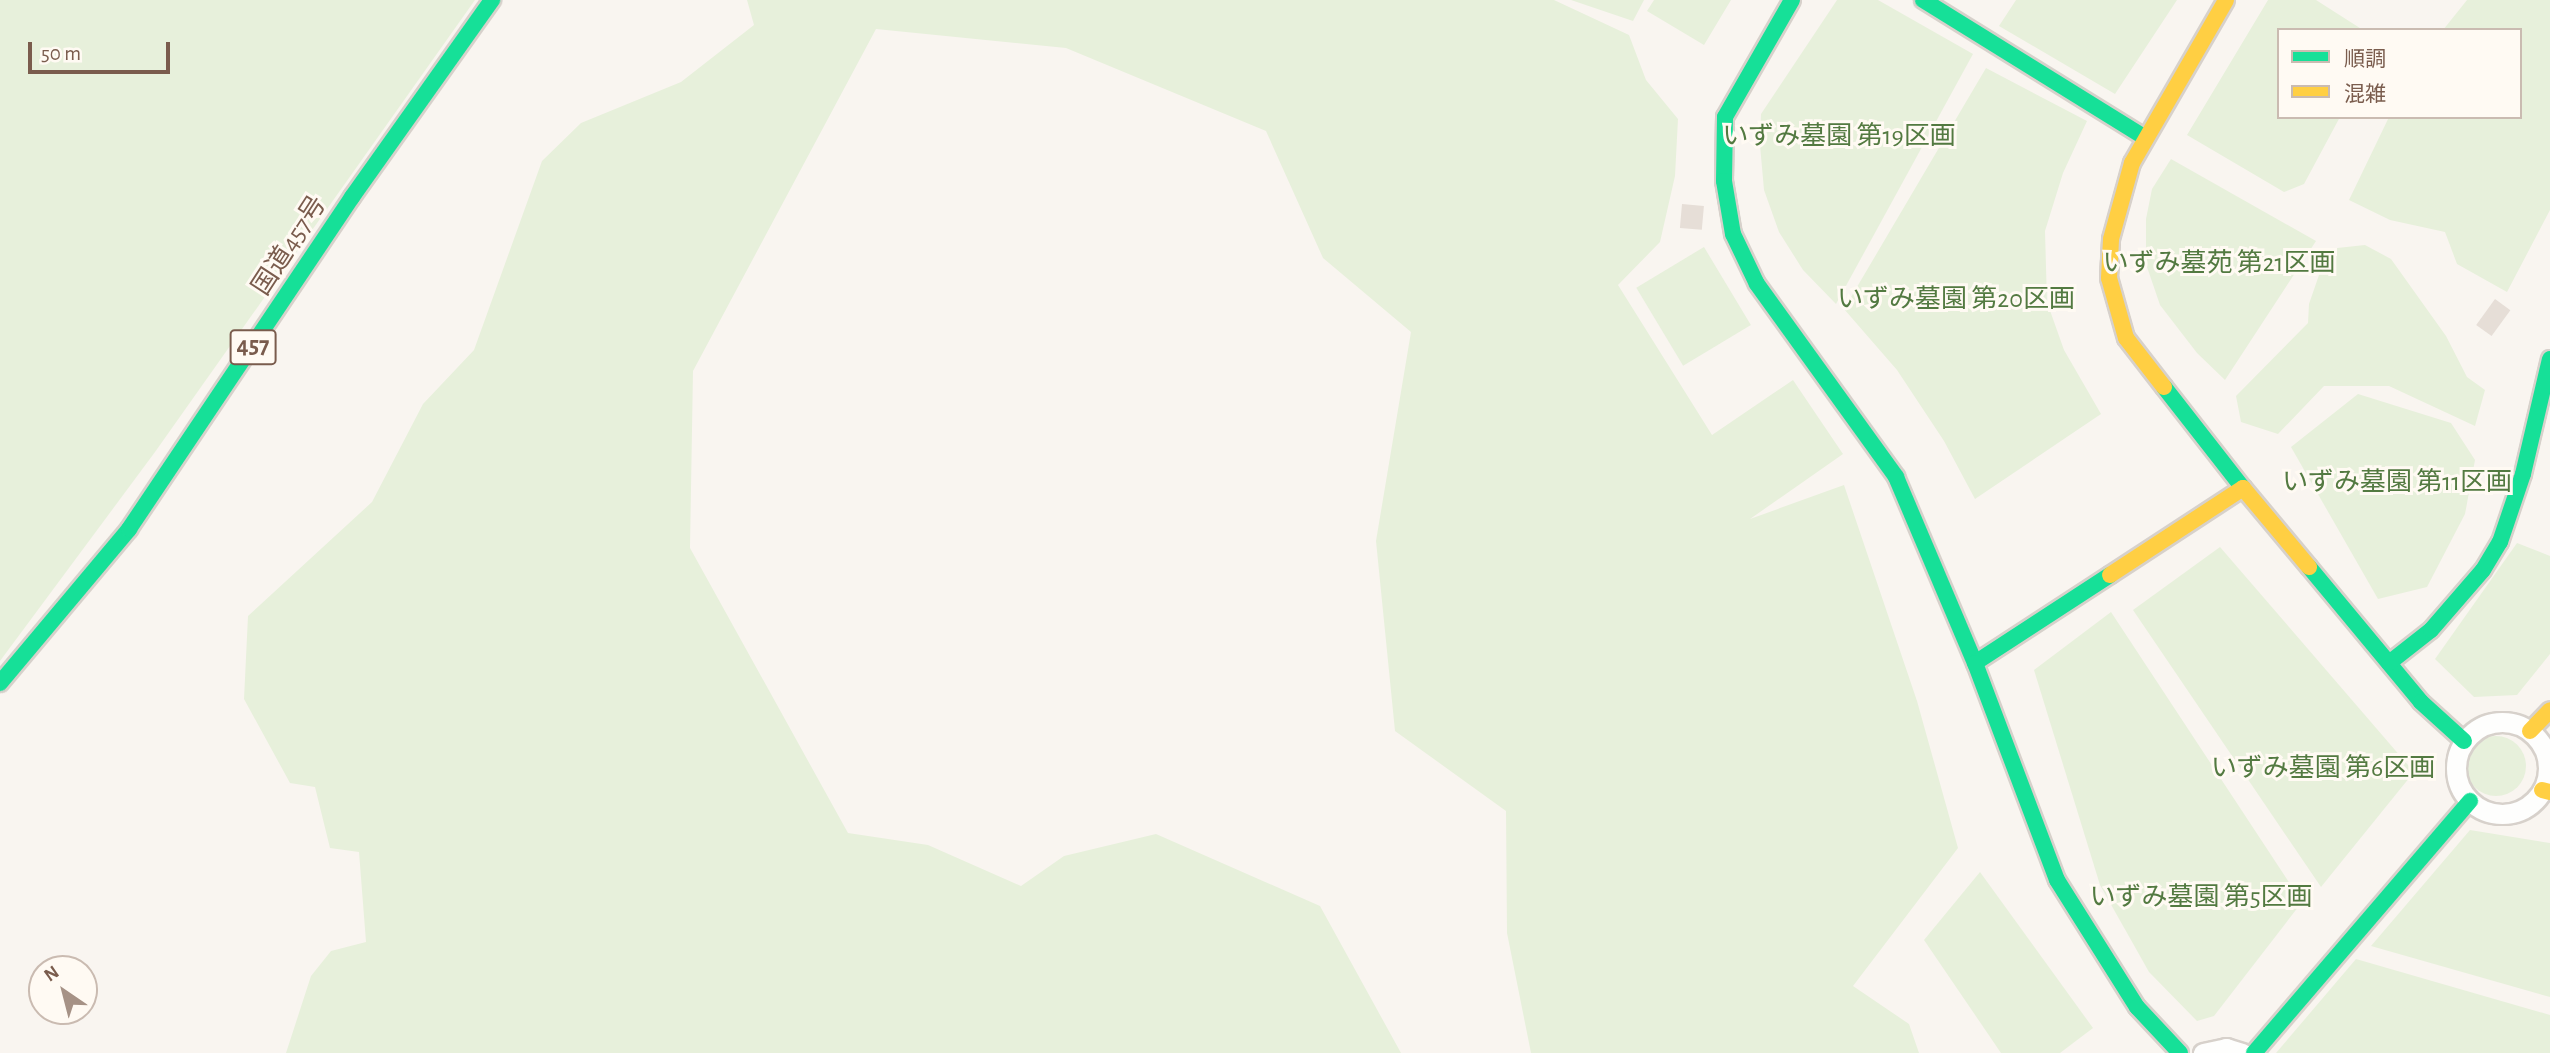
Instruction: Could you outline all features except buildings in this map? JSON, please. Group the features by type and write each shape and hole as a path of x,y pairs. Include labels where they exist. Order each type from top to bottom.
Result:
{"main road":[{"name":"国道457号","path":"0,683 130,528 352,197 492,0"},
{"path":"1792,0 1725,117 1724,181 1733,234 1757,284 1896,477 1975,663 2057,880 2137,1007 2180,1053"},
{"path":"1923,0 2146,138"},
{"path":"2226,0 2132,163 2111,239 2109,278 2115,309 2142,362 2243,488 2421,702 2464,741"},
{"path":"2389,663 2431,630 2483,570 2500,542 2523,474 2550,359"},
{"path":"1975,663 2243,488"},
{"path":"2530,731 2550,710"},
{"path":"2253,1053 2470,801"}],"street":[{"path":"2493,722 2516,724 2530,731 2548,763 2546,791 2534,801 2510,813 2482,809 2470,801 2457,779 2456,766 2464,741 2493,722"},
{"path":"2203,1053 2226,1048 2242,1053"}],"green space":[{"path":"0,0 475,0 155,452 0,661"},
{"path":"747,0 1554,0 1629,35 1646,80 1678,119 1675,176 1660,242 1618,285 1712,435 1793,380 1843,454 1750,519 1844,485 1917,701 1958,848 1853,986 1909,1024 1919,1053 1531,1053 1507,933 1506,811 1395,731 1376,541 1411,332 1323,258 1266,131 1066,48 876,29 693,371 690,548 848,833 928,845 1021,886 1064,856 1156,834 1320,906 1401,1053 286,1053 311,976 331,951 366,942 359,852 330,848 315,787 290,783 244,699 248,616 372,502 423,404 474,350 542,161 581,123 681,82 754,25"},
{"path":"1571,0 1644,0 1633,21"},
{"path":"1654,0 1731,0 1704,45 1647,11"},
{"name":"いずみ墓園 第19区画","path":"1837,0 1878,0 1973,54 1836,304 1803,270 1779,232 1764,190 1760,145 1761,114"},
{"path":"2016,0 2177,0 2115,94 1999,26"},
{"path":"2268,0 2316,0 2360,28 2277,28 2277,119 2339,119 2304,184 2284,192 2187,135"},
{"path":"2467,0 2550,0 2550,210 2507,292 2457,264 2445,232 2390,220 2349,200 2388,119 2522,119 2522,28 2445,28"},
{"name":"いずみ墓園 第20区画","path":"1986,68 2087,121 2063,173 2045,231 2047,302 2064,350 2101,414 1975,499 1944,441 1897,370 1844,309"},
{"name":"いずみ墓苑 第21区画","path":"2171,159 2316,241 2225,380 2197,353 2160,305 2146,264 2146,219 2152,189"},
{"path":"2365,245 2391,259 2446,336 2467,377 2485,390 2475,426 2389,386 2324,386 2278,434 2241,422 2236,396 2308,323 2309,304 2328,249"},
{"path":"1704,247 1751,325 1683,366 1636,288"},
{"name":"いずみ墓園 第11区画","path":"2358,394 2451,423 2475,460 2465,514 2427,587 2378,599 2291,447"},
{"path":"2517,543 2550,556 2550,654 2517,695 2474,697 2435,659"},
{"name":"いずみ墓園 第6区画","path":"2220,547 2414,772 2321,887 2133,610"},
{"name":"いずみ墓園 第5区画","path":"2111,612 2302,902 2214,1016 2197,1021 2149,972 2100,885 2034,670"},
{"path":"2490,736 2502,736 2521,749 2526,766 2524,778 2513,791 2502,796 2490,796 2471,783 2466,772 2466,760 2479,741"},
{"path":"2470,830 2550,843 2550,997 2371,946"},
{"path":"1980,872 2093,1028 2060,1053 2001,1053 1924,940"},
{"path":"2356,959 2550,1015 2550,1053 2276,1053"}],"traffic: fast":[{"path":"0,683 129,529 352,197 492,0"},
{"path":"1792,0 1725,117 1724,181 1733,234 1757,284 1896,477 1975,663"},
{"path":"1923,0 2146,138"},
{"path":"2389,663 2431,630 2483,570 2500,542 2523,474 2550,359"},
{"path":"2164,387 2243,488"},
{"path":"2309,567 2421,702 2464,741"},
{"path":"2110,575 1975,663 2057,880 2137,1007 2180,1053"},
{"path":"2254,1053 2470,801"}],"traffic: slow":[{"path":"2164,387 2126,338 2109,278 2111,239 2132,163 2226,0"},
{"path":"2110,575 2243,488 2309,567"},
{"path":"2530,731 2550,710"},
{"path":"2542,790 2550,792"}]}
